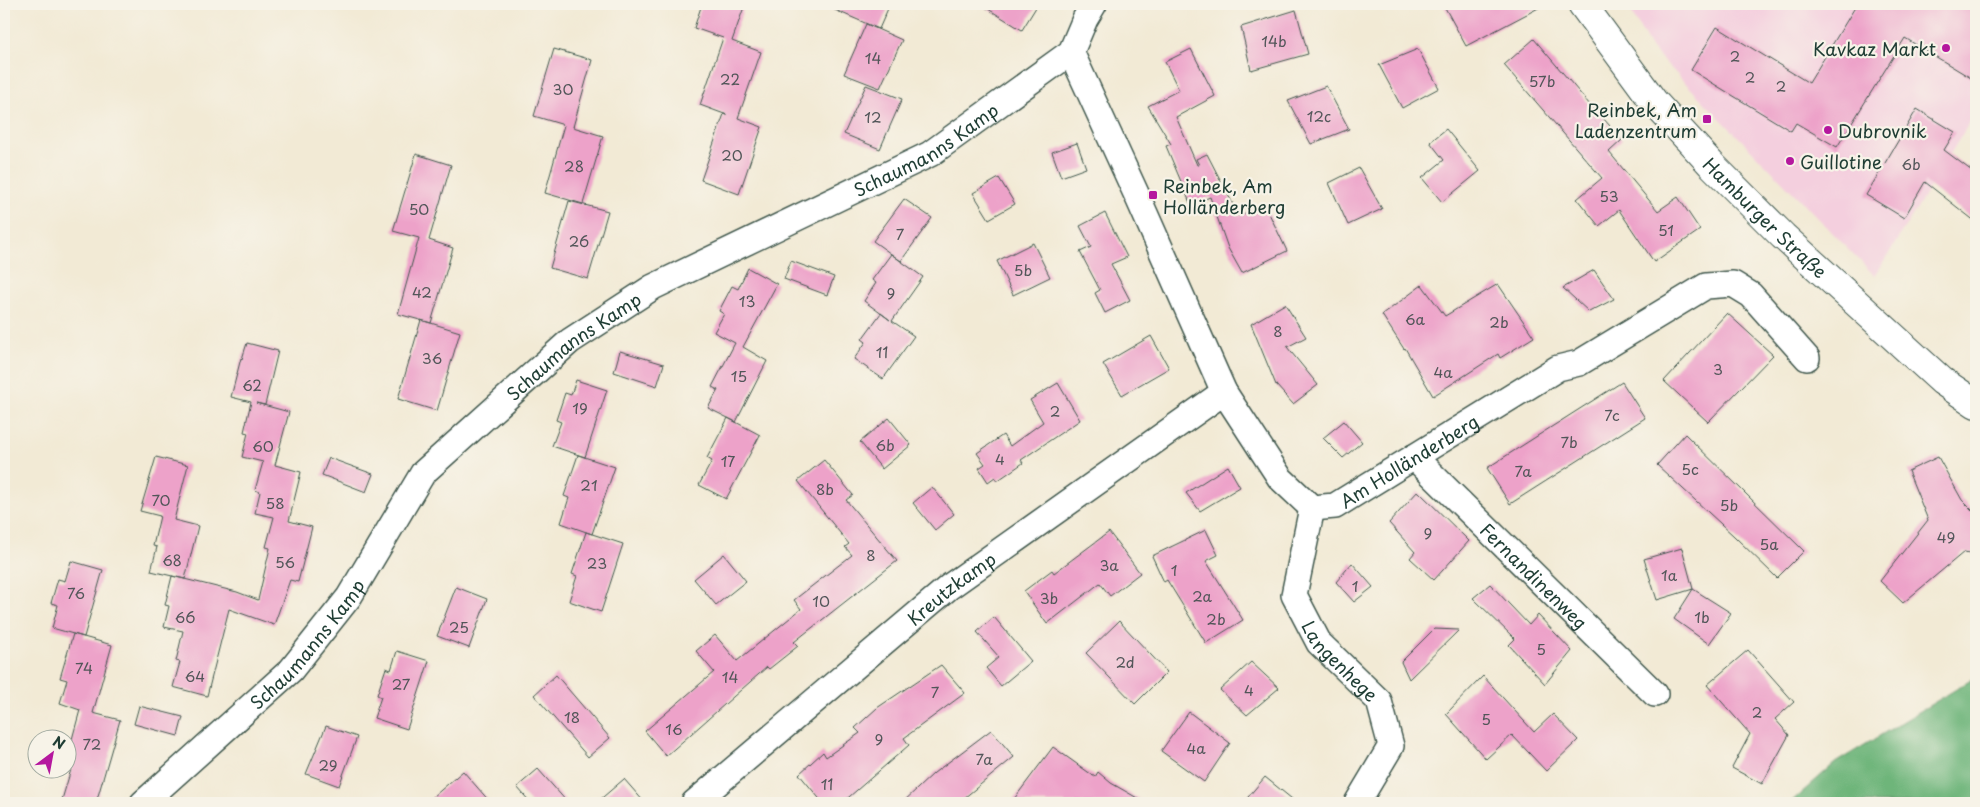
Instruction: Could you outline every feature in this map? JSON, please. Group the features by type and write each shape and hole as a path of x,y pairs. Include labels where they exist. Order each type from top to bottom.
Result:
{"main road":[{"name":"Hamburger Straße","path":"1582,4 1654,102 1783,236 1942,381 1976,404"}],"street":[{"path":"1094,4 1085,19 1071,52 1224,392 1280,478 1312,508"},
{"name":"Schaumanns Kamp","path":"143,803 291,670 348,597 424,473 570,340 653,287 930,154 1071,52"},
{"name":"Am Holländerberg","path":"1312,508 1335,506 1558,368 1579,363 1706,286 1733,284 1751,295 1807,358"},
{"name":"Kreutzkamp","path":"694,803 949,587 1224,392"},
{"name":"Fernandinenweg","path":"1414,457 1655,694"},
{"name":"Langenhege","path":"1312,508 1294,595 1319,644 1379,701 1391,746 1357,803"}],"shaded area":[{"path":"1626,4 1976,4 1976,112 1875,276 1652,49"}],"green space":[{"path":"1976,677 1976,803 1790,803 1835,763"}],"building":[{"path":"702,4 745,4 732,41 761,52 738,118 762,127 739,194 701,180 724,114 727,115 700,105 723,38 694,28"},
{"path":"821,4 890,4 879,29"},
{"path":"980,4 1038,4 1022,30"},
{"path":"1443,4 1546,4 1466,46"},
{"path":"1857,4 1963,4 1976,12 1976,81 1905,38 1837,147 1796,123 1791,131 1691,70 1717,27 1809,83"},
{"path":"1296,10 1308,54 1251,70 1241,27"},
{"path":"866,24 902,40 880,88 844,74"},
{"path":"1534,39 1622,140 1609,152 1658,211 1678,197 1700,230 1654,262 1619,210 1599,226 1577,199 1602,178 1504,65"},
{"path":"554,49 592,60 573,127 603,136 583,204 545,193 564,125 534,116"},
{"path":"1191,49 1215,96 1176,117 1197,165 1199,165 1196,159 1207,154 1239,216 1265,205 1287,251 1242,273 1228,248 1210,197 1191,205 1166,146 1171,144 1148,106 1179,90 1165,62"},
{"path":"1418,49 1439,88 1402,108 1379,65"},
{"path":"866,85 902,99 880,149 844,134"},
{"path":"1326,86 1349,129 1311,144 1288,101"},
{"path":"1917,109 1955,132 1944,150 1976,174 1976,222 1925,182 1904,218 1866,195"},
{"path":"1446,129 1480,171 1442,202 1422,178 1444,160 1430,142"},
{"path":"1077,143 1086,168 1061,177 1052,152"},
{"path":"416,154 451,165 429,240 453,248 431,323 398,314 419,238 393,231"},
{"path":"1359,168 1382,209 1348,225 1329,183"},
{"path":"999,178 1015,204 989,219 973,193"},
{"path":"904,199 932,218 901,261 873,241"},
{"path":"569,201 608,211 588,279 550,268"},
{"path":"1105,213 1127,257 1111,264 1130,300 1105,313 1095,293 1100,290 1080,252 1091,247 1080,226"},
{"path":"1033,243 1050,277 1013,295 997,261"},
{"path":"891,254 923,277 892,321 914,336 883,379 854,359 866,342 862,339 881,313 864,301 876,283 872,280"},
{"path":"791,261 834,277 827,295 784,279"},
{"path":"748,268 777,284 743,347 767,361 736,422 708,408 718,390 712,387 735,343 714,332 724,314 719,311 732,286 738,289"},
{"path":"1594,270 1614,299 1589,312 1563,288"},
{"path":"1498,284 1534,337 1500,358 1498,354 1433,396 1405,348 1382,315 1422,285 1445,316"},
{"path":"1285,304 1306,337 1287,347 1318,385 1293,404 1276,385 1251,324"},
{"path":"1727,313 1773,355 1708,422 1664,381"},
{"path":"421,320 460,332 437,411 398,399"},
{"path":"1151,336 1169,368 1122,395 1103,364"},
{"path":"247,343 278,351 265,405 256,403 289,412 275,465 301,472 289,521 312,527 298,582 290,580 274,625 229,609 207,696 173,687 180,662 176,661 183,631 164,627 169,606 165,605 172,576 237,592 258,600 270,548 266,547 274,517 255,513 260,492 255,490 263,462 242,457 248,433 244,432 251,402 231,397"},
{"path":"620,351 664,364 657,386 614,372"},
{"path":"576,380 607,390 585,457 552,446 561,422 556,420 565,393 571,395"},
{"path":"1622,382 1645,418 1510,504 1487,468"},
{"path":"1058,383 1080,420 1021,460 1023,463 997,481 995,477 988,482 979,468 985,464 977,453 1003,435 1010,446 1043,422 1030,400"},
{"path":"728,418 760,435 726,499 699,485 712,461 707,458"},
{"path":"889,418 911,445 882,469 860,442"},
{"path":"1344,421 1362,442 1343,458 1323,438"},
{"path":"1685,434 1804,551 1777,578 1657,465"},
{"path":"578,455 615,467 592,534 561,523 569,498 564,496"},
{"path":"156,457 188,465 174,520 198,526 185,579 151,571 157,547 153,546 160,516 140,511"},
{"path":"1938,457 1962,500 1976,514 1976,554 1964,552 1903,603 1880,581 1928,520 1908,471"},
{"path":"329,458 373,474 366,492 322,475"},
{"path":"824,460 853,495 846,500 897,561 794,642 798,646 769,669 767,667 666,756 645,731 714,672 696,651 715,635 737,661 801,609 794,600 852,555 845,547 849,544 798,481"},
{"path":"1228,466 1240,487 1200,511 1186,493"},
{"path":"932,487 954,514 935,530 913,503"},
{"path":"1418,491 1469,541 1434,580 1410,558 1415,552 1389,523"},
{"path":"1206,530 1218,555 1206,561 1243,620 1206,643 1167,580 1164,582 1152,556"},
{"path":"586,532 623,544 601,612 569,601 577,576 572,574"},
{"path":"1109,532 1140,573 1110,596 1100,583 1047,624 1024,591 1052,570 1054,573"},
{"path":"1682,548 1693,589 1657,600 1644,559"},
{"path":"724,554 746,581 716,605 694,579"},
{"path":"71,561 103,570 84,637 52,628 58,605 51,603 58,579 65,581"},
{"path":"1352,563 1373,587 1354,602 1336,582"},
{"path":"1490,584 1529,625 1538,615 1572,651 1545,684 1509,645 1515,639 1473,598"},
{"path":"456,587 487,599 469,648 437,636"},
{"path":"1693,589 1731,613 1709,644 1674,619"},
{"path":"994,617 1031,661 1001,686 986,668 999,657 977,632"},
{"path":"1119,621 1167,672 1135,704 1086,653"},
{"path":"1434,629 1459,630 1409,679 1401,662"},
{"path":"73,634 112,645 93,713 120,720 96,803 61,803 68,780 78,780 78,730 75,730 80,710 60,703 67,680 60,678"},
{"path":"1748,650 1794,702 1775,719 1789,735 1762,784 1732,768 1750,734 1707,685"},
{"path":"397,651 429,661 407,729 374,718 381,697 377,695 386,668 391,670"},
{"path":"1251,662 1279,688 1247,715 1220,690"},
{"path":"941,665 965,693 904,738 909,745 842,803 823,803 799,774 823,752 826,757 860,733 855,728 877,708"},
{"path":"556,675 610,738 588,757 534,695"},
{"path":"1483,676 1534,732 1553,714 1578,740 1546,771 1512,735 1486,759 1446,714"},
{"path":"139,706 183,717 178,736 134,724"},
{"path":"1189,712 1230,743 1204,782 1161,751"},
{"path":"326,726 357,737 339,786 306,774"},
{"path":"991,730 1014,757 958,803 902,803 934,773"},
{"path":"1053,747 1095,777 1098,772 1111,783 1146,803 1011,803"},
{"path":"538,769 568,803 531,803 517,787"},
{"path":"463,771 491,803 426,803"},
{"path":"1265,777 1297,803 1243,803"},
{"path":"624,779 645,803 596,803"}],"place":[{"name":"Kavkaz Markt","path":"1946,48"},
{"name":"Reinbek, Am Ladenzentrum","path":"1707,119"},
{"name":"Dubrovnik","path":"1828,130"},
{"name":"Guillotine","path":"1790,161"},
{"name":"Reinbek, Am Holländerberg","path":"1153,195"}]}
